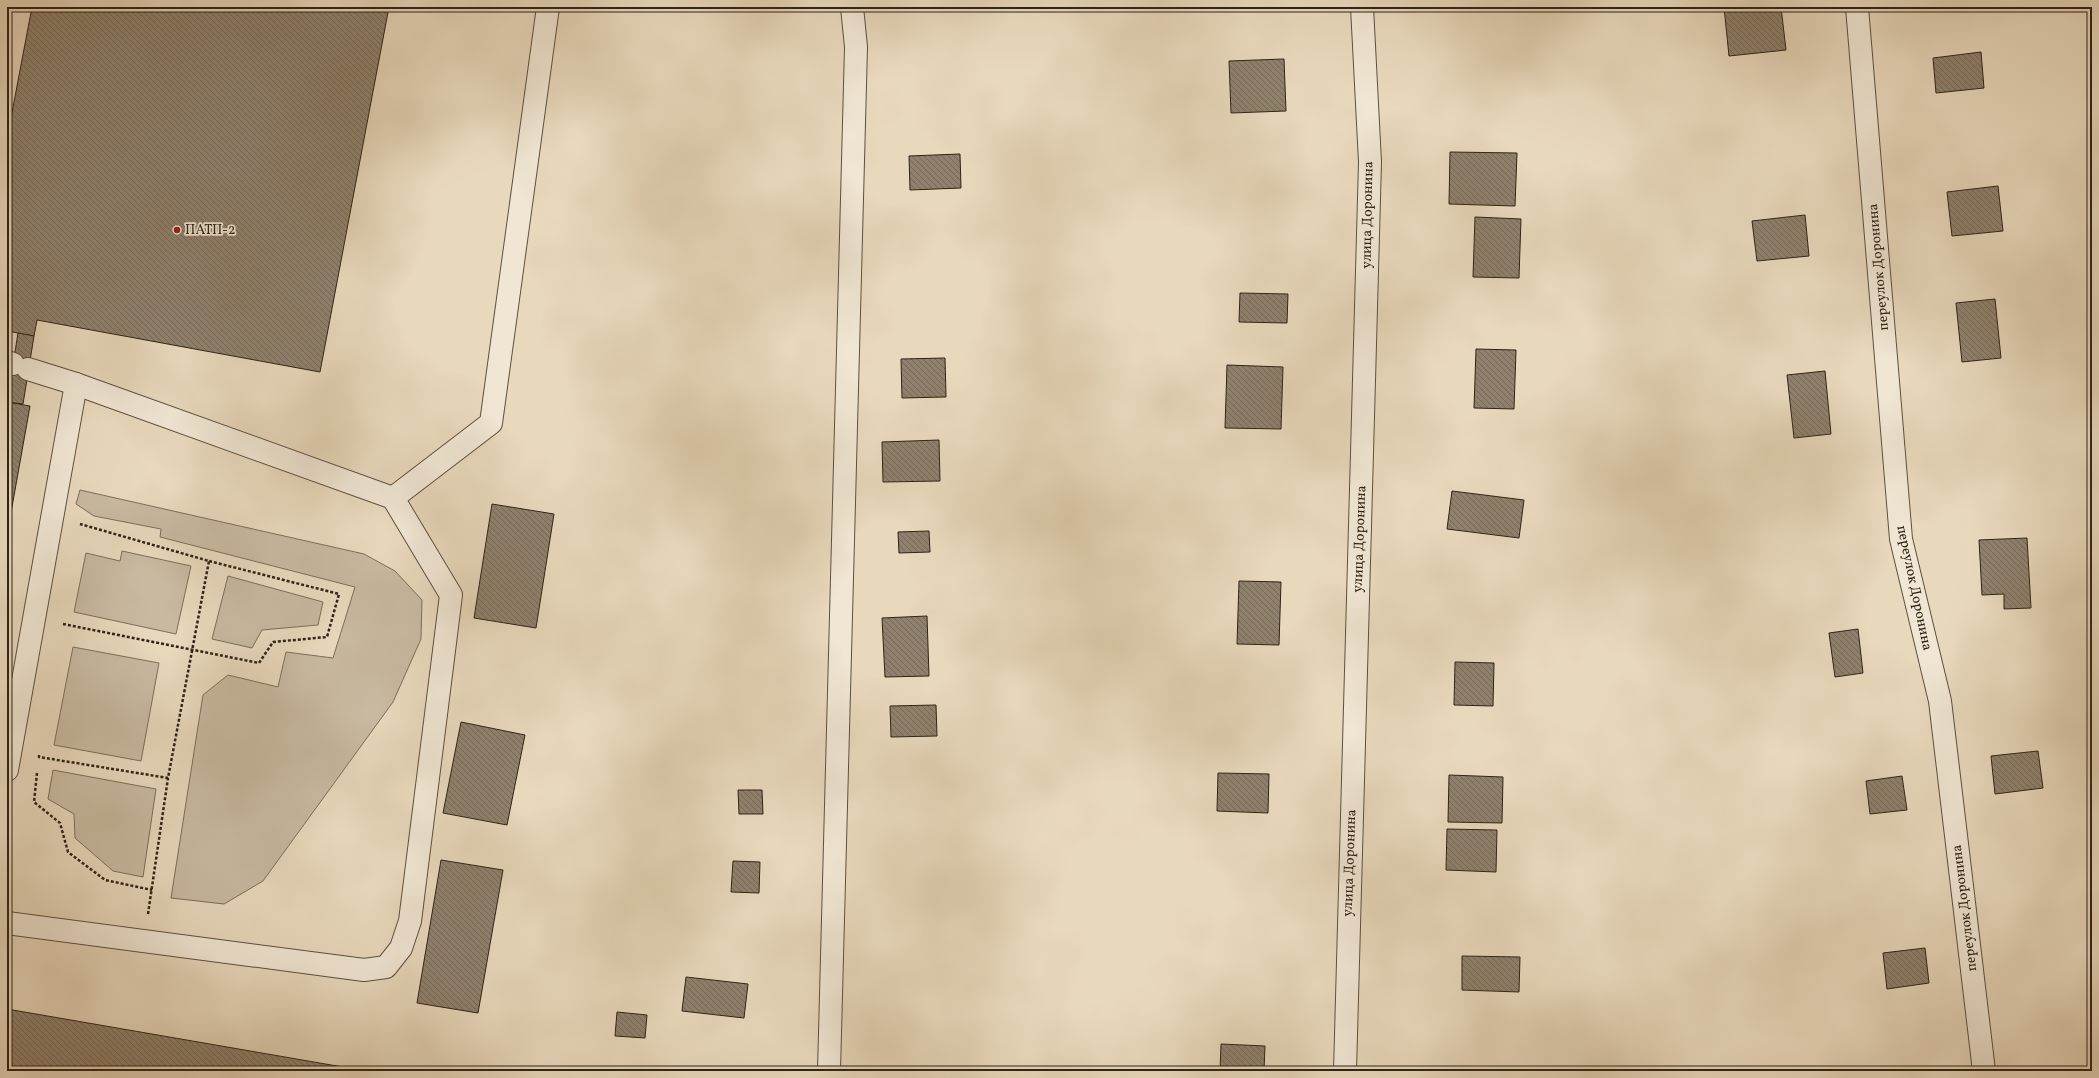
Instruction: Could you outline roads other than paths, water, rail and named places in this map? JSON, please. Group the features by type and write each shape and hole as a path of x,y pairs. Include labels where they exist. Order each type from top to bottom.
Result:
{"street":[{"path":"393,498 491,423 548,7"},
{"path":"829,1071 856,47 852,7"},
{"name":"улица Доронина","path":"1345,1071 1370,162 1362,7"},
{"name":"переулок Доронина","path":"1857,7 1901,539 1940,701 1984,1071"},
{"path":"7,923 364,970 386,967 401,948 410,921 451,595 393,498 76,384 16,365"},
{"path":"7,770 76,384"}],"place":[{"name":"ПАТП-2","path":"177,230"}]}
